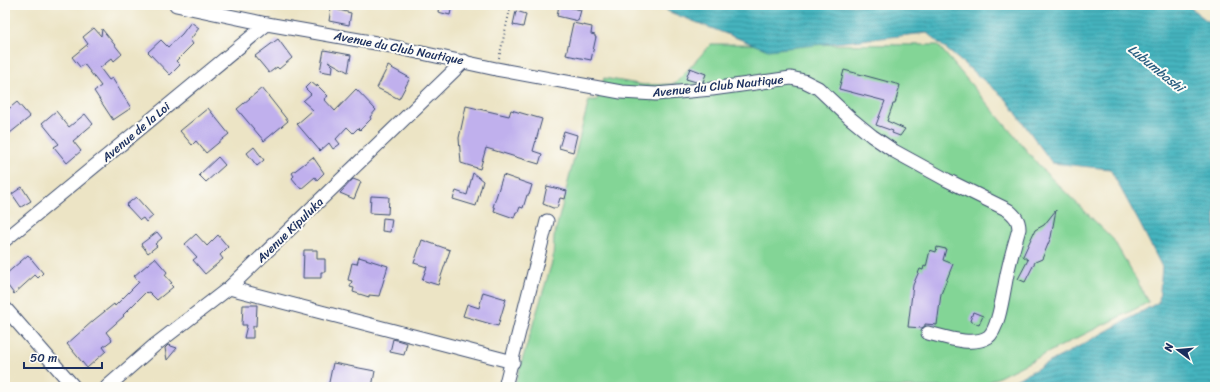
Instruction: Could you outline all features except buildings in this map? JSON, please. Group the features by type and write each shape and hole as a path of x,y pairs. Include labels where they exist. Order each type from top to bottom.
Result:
{"street":[{"name":"Avenue du Club Nautique","path":"176,5 267,24 376,43 496,69 621,92 664,93 712,89 791,78 804,81 818,88 850,118 872,136 894,151 1008,210 1019,222 1019,229 1000,312 992,332 988,336 970,341 928,333"},
{"name":"Avenue de la Loi","path":"5,240 267,24"},
{"name":"Avenue Kipuluka","path":"106,387 155,345 229,288 464,61"},
{"path":"505,387 513,362 547,221"},
{"path":"229,288 513,362"},
{"path":"5,308 74,387"}],"path":[{"path":"496,69 511,5"}],"green space":[{"path":"711,44 938,45 1043,170 1113,239 1149,302 979,387 514,387 553,259 554,237 589,100 597,100 604,78 644,85 675,84"}],"water":[{"name":"Lubumbashi","path":"667,5 1187,5 1215,27 1215,387 1002,387 1159,302 1162,267 1110,169 1052,163 1006,99 927,33 768,50 667,11"}]}
